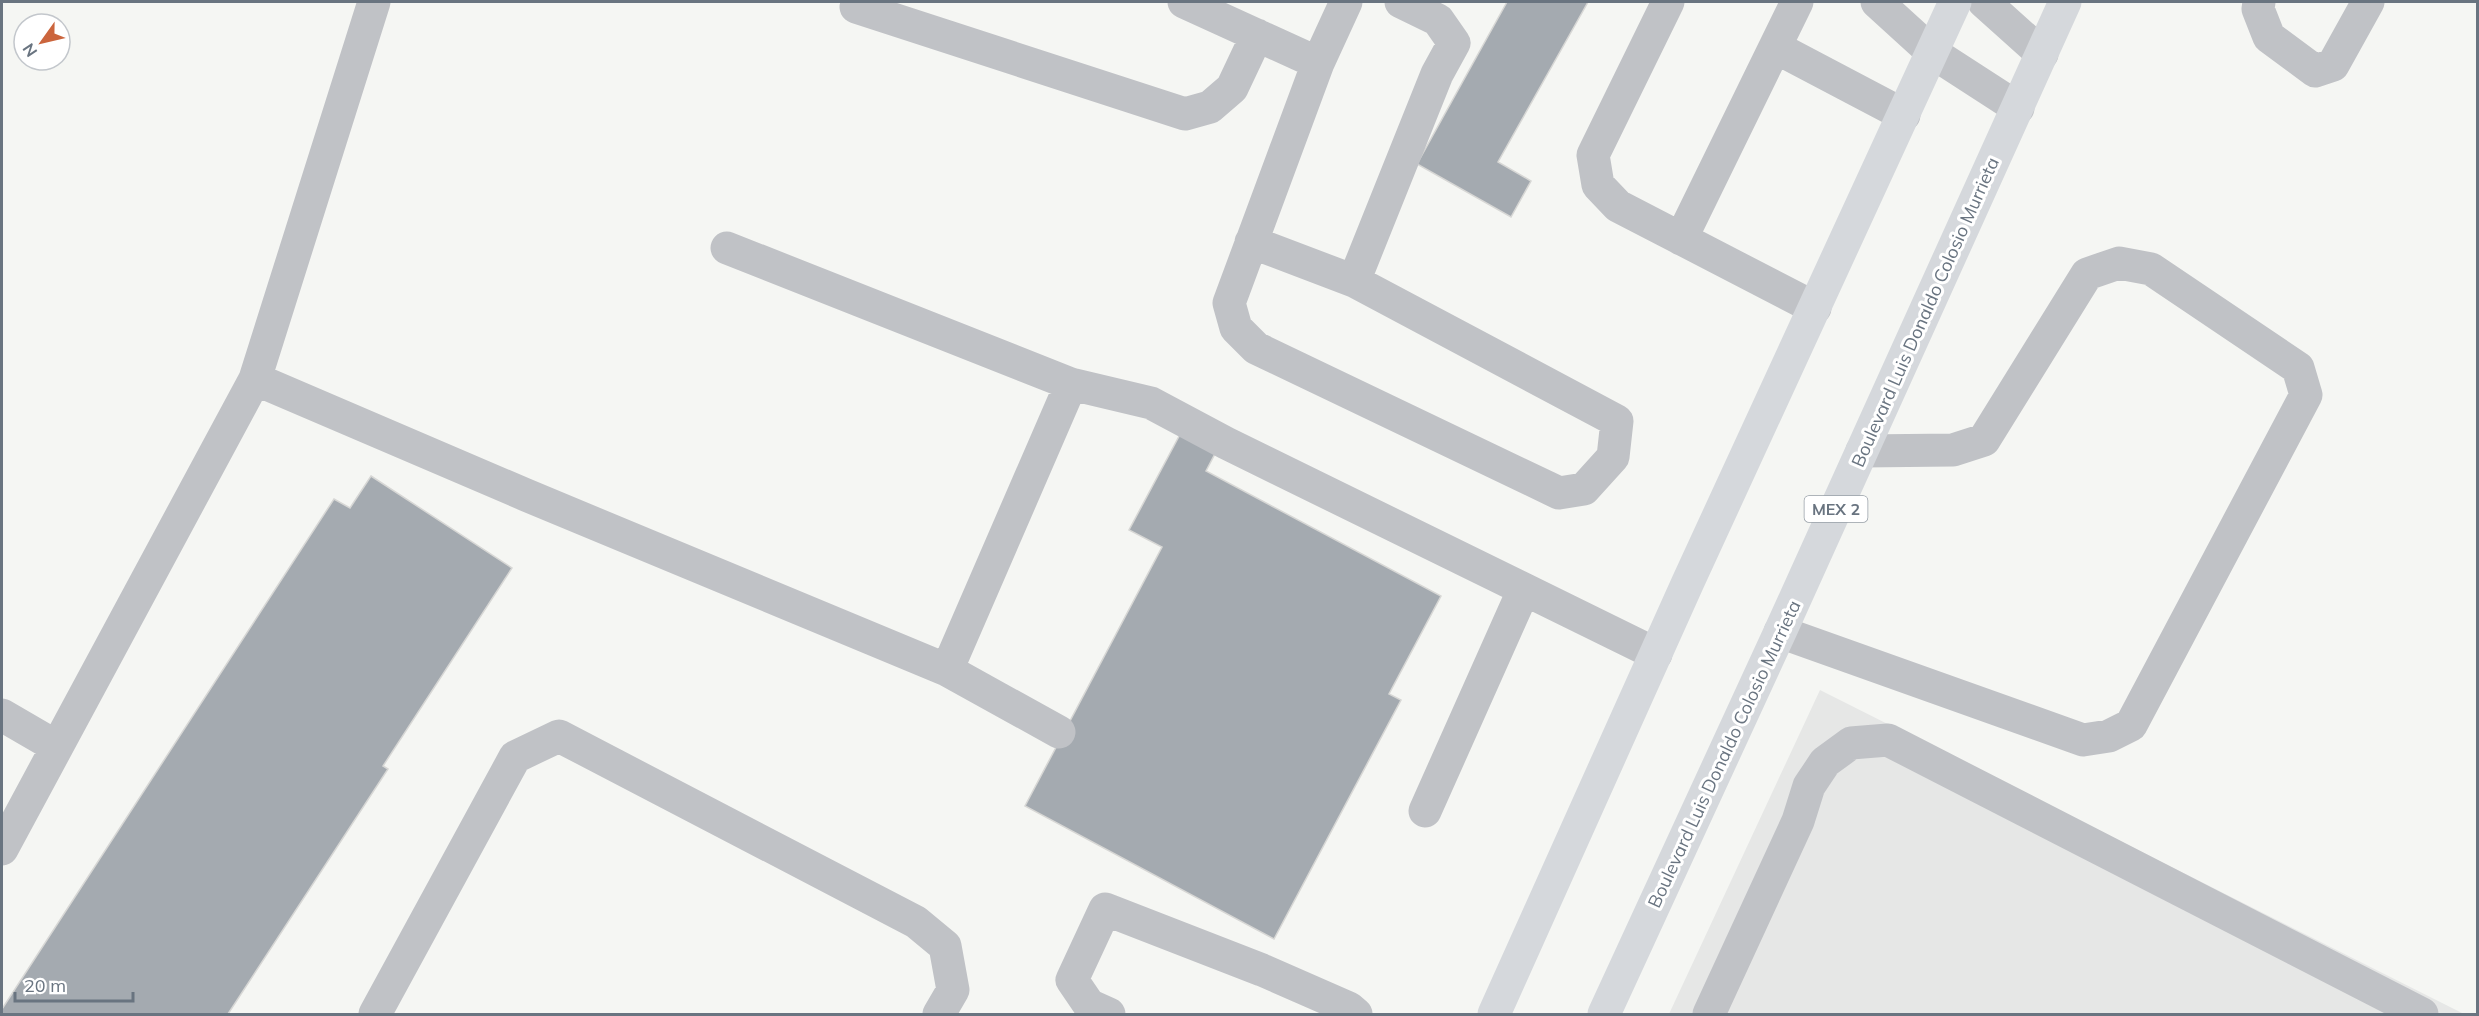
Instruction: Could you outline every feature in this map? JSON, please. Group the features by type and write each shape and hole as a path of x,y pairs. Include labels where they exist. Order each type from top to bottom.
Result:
{"highway":[{"path":"1494,1014 1656,654 1955,2"},
{"name":"Boulevard Luis Donaldo Colosio Murrieta","path":"1604,1014 1862,452 2065,2"}],"street":[{"path":"2,849 255,379 374,2"},
{"path":"1184,2 1318,63"},
{"path":"1251,242 1354,281 1617,421 1613,457 1584,489 1559,493 1256,348 1236,328 1228,303 1318,63 1346,2"},
{"path":"1354,281 1437,75 1454,43 1438,20 1401,2"},
{"path":"1668,2 1593,155 1598,185 1618,207 1815,308"},
{"path":"1682,239 1797,2"},
{"path":"1877,2 1933,52 2018,108"},
{"path":"1984,2 2042,54"},
{"path":"2259,2 2258,9 2269,37 2316,72 2333,66 2368,2"},
{"path":"855,7 1185,114 1210,107 1232,88 1257,35"},
{"path":"1775,46 1904,115"},
{"path":"727,248 1071,384 1151,403 1226,443 1656,654"},
{"path":"1780,632 2083,740 2109,736 2131,725 2306,395 2298,368 2151,269 2119,263 2087,274 1984,440 1953,450 1862,452"},
{"path":"255,379 526,495 947,670 1059,732"},
{"path":"947,670 1071,384"},
{"path":"1425,811 1524,589"},
{"path":"2,715 57,747"},
{"path":"375,1014 515,757 559,736 916,922 945,946 953,990 939,1014"},
{"path":"1708,1014 1798,821 1809,786 1825,762 1851,743 1888,740 2422,1014"},
{"path":"1109,1014 1089,1005 1072,980 1105,909 1263,970 1349,1008 1356,1014"}],"shaded area":[{"path":"1820,690 2464,1014 1669,1014"}],"building":[{"path":"1507,2 1588,2 1498,162 1531,181 1511,217 1417,164"},
{"path":"1184,427 1219,446 1206,471 1441,596 1389,694 1401,700 1274,939 1025,806 1162,547 1129,530"},
{"path":"371,476 512,568 383,766 388,769 228,1014 2,1014 2,1009 334,499 350,508"}]}
